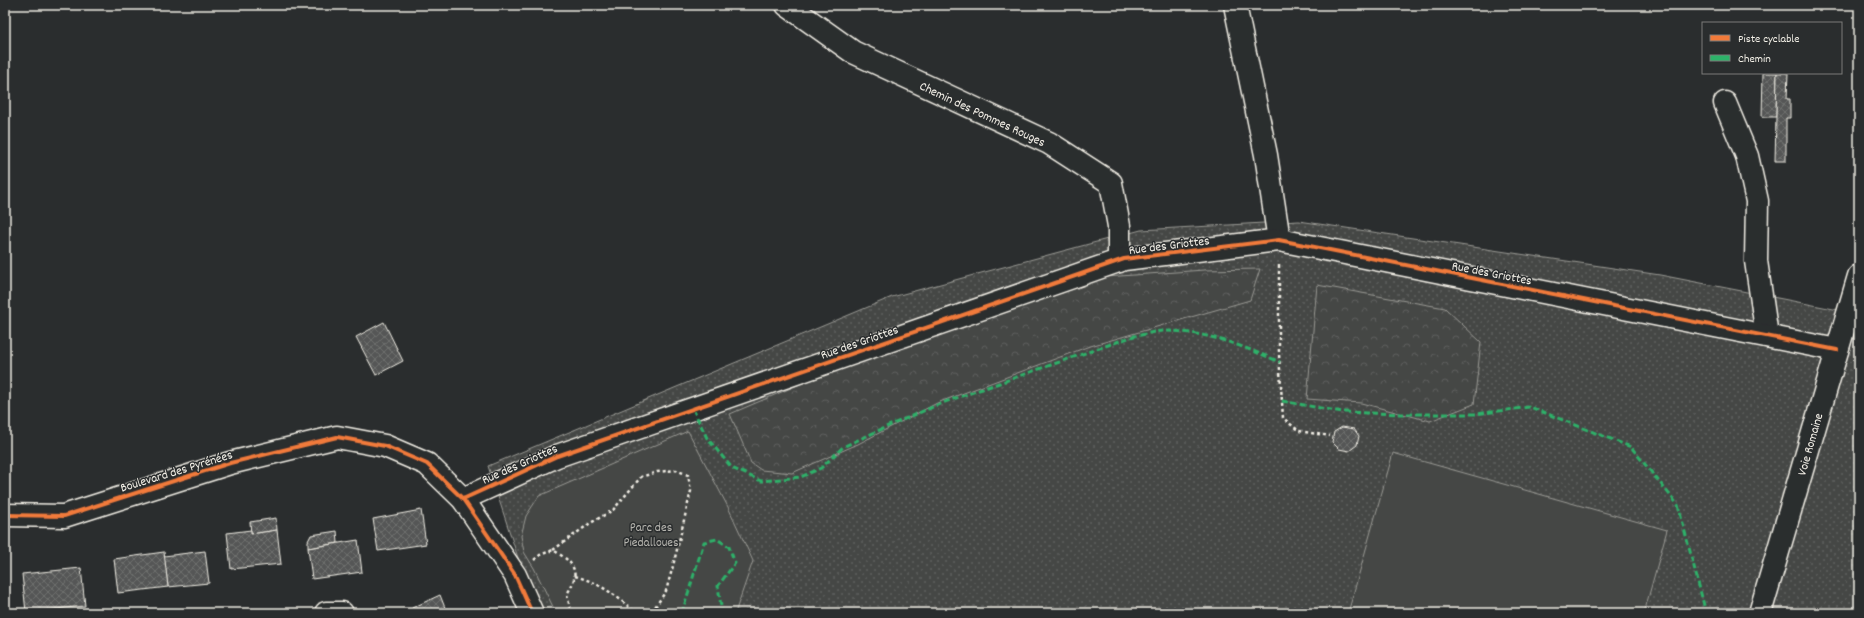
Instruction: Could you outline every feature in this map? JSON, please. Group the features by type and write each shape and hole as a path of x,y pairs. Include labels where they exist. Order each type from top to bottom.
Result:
{"street":[{"name":"Chemin des Pommes Rouges","path":"787,5 853,52 1049,143 1111,183 1118,226 1118,261"},
{"path":"1235,5 1266,155 1279,240"},
{"path":"1725,103 1747,156 1757,201 1756,261 1767,336"},
{"name":"Rue des Griottes","path":"463,499 557,456 1118,261 1279,240 1837,350"},
{"name":"Voie Romaine","path":"1760,613 1859,276"},
{"name":"Boulevard des Pyrénées","path":"5,515 64,516 230,463 337,437 386,446 427,464 463,499 515,575 532,613"},
{"path":"326,613 342,613"}],"path":[{"path":"1279,240 1279,354 1283,418 1299,431 1330,436"},
{"path":"515,575 540,555 553,550 589,524 613,510 641,477 657,472 676,470 688,475 691,491 666,592 651,613"},
{"path":"553,550 565,557 576,572 575,582 567,594 571,613"},
{"path":"575,576 593,581 611,592 636,613"}],"green space":[{"path":"1299,221 1660,275 1859,314 1859,613 536,613 488,466 892,297 1141,230"},
{"path":"1260,269 1250,300 1087,347 937,403 858,444 792,473 761,470 751,463 730,414 880,350 1012,301 1106,277 1204,270"},
{"path":"1317,285 1445,308 1481,342 1474,404 1430,421 1361,403 1307,399"},
{"name":"Parc des Piedalloues","path":"688,431 728,507 753,561 735,613 556,613 534,568 524,552 521,536 526,516 539,496"},
{"path":"1393,453 1667,530 1644,613 1348,613"}],"building":[{"path":"1763,74 1777,74 1776,117 1762,117"},
{"path":"1777,74 1788,74 1787,99 1790,99 1790,118 1786,118 1786,161 1775,161"},
{"path":"384,322 403,361 376,375 356,337"},
{"path":"1342,427 1354,429 1359,436 1357,445 1349,451 1339,449 1332,442 1334,432"},
{"path":"421,510 426,544 378,551 373,519"},
{"path":"276,518 277,530 251,534 250,522"},
{"path":"251,530 251,534 277,530 281,564 231,569 227,533"},
{"path":"337,531 338,543 308,548 308,541 311,535"},
{"path":"358,540 362,572 312,579 308,548"},
{"path":"205,551 209,583 168,587 164,556"},
{"path":"164,552 168,587 118,593 114,559"},
{"path":"81,568 85,606 26,612 22,574"},
{"path":"440,595 447,613 414,613 412,608"}],"marked path":[{"path":"693,409 707,438 732,468 761,481 801,477 821,468 843,447 942,403 1134,336 1164,331 1194,334 1224,340 1280,362"},
{"path":"1282,401 1342,412 1400,414 1476,414 1530,407 1631,447 1678,505 1706,613"},
{"path":"682,613 704,542 717,539 729,547 735,563 718,586 722,613"}],"cycle path":[{"path":"463,499 557,456 1124,259 1279,240 1837,350"},
{"path":"5,515 64,516 230,463 337,437 385,446 427,464 463,499 515,575 532,613"}]}
